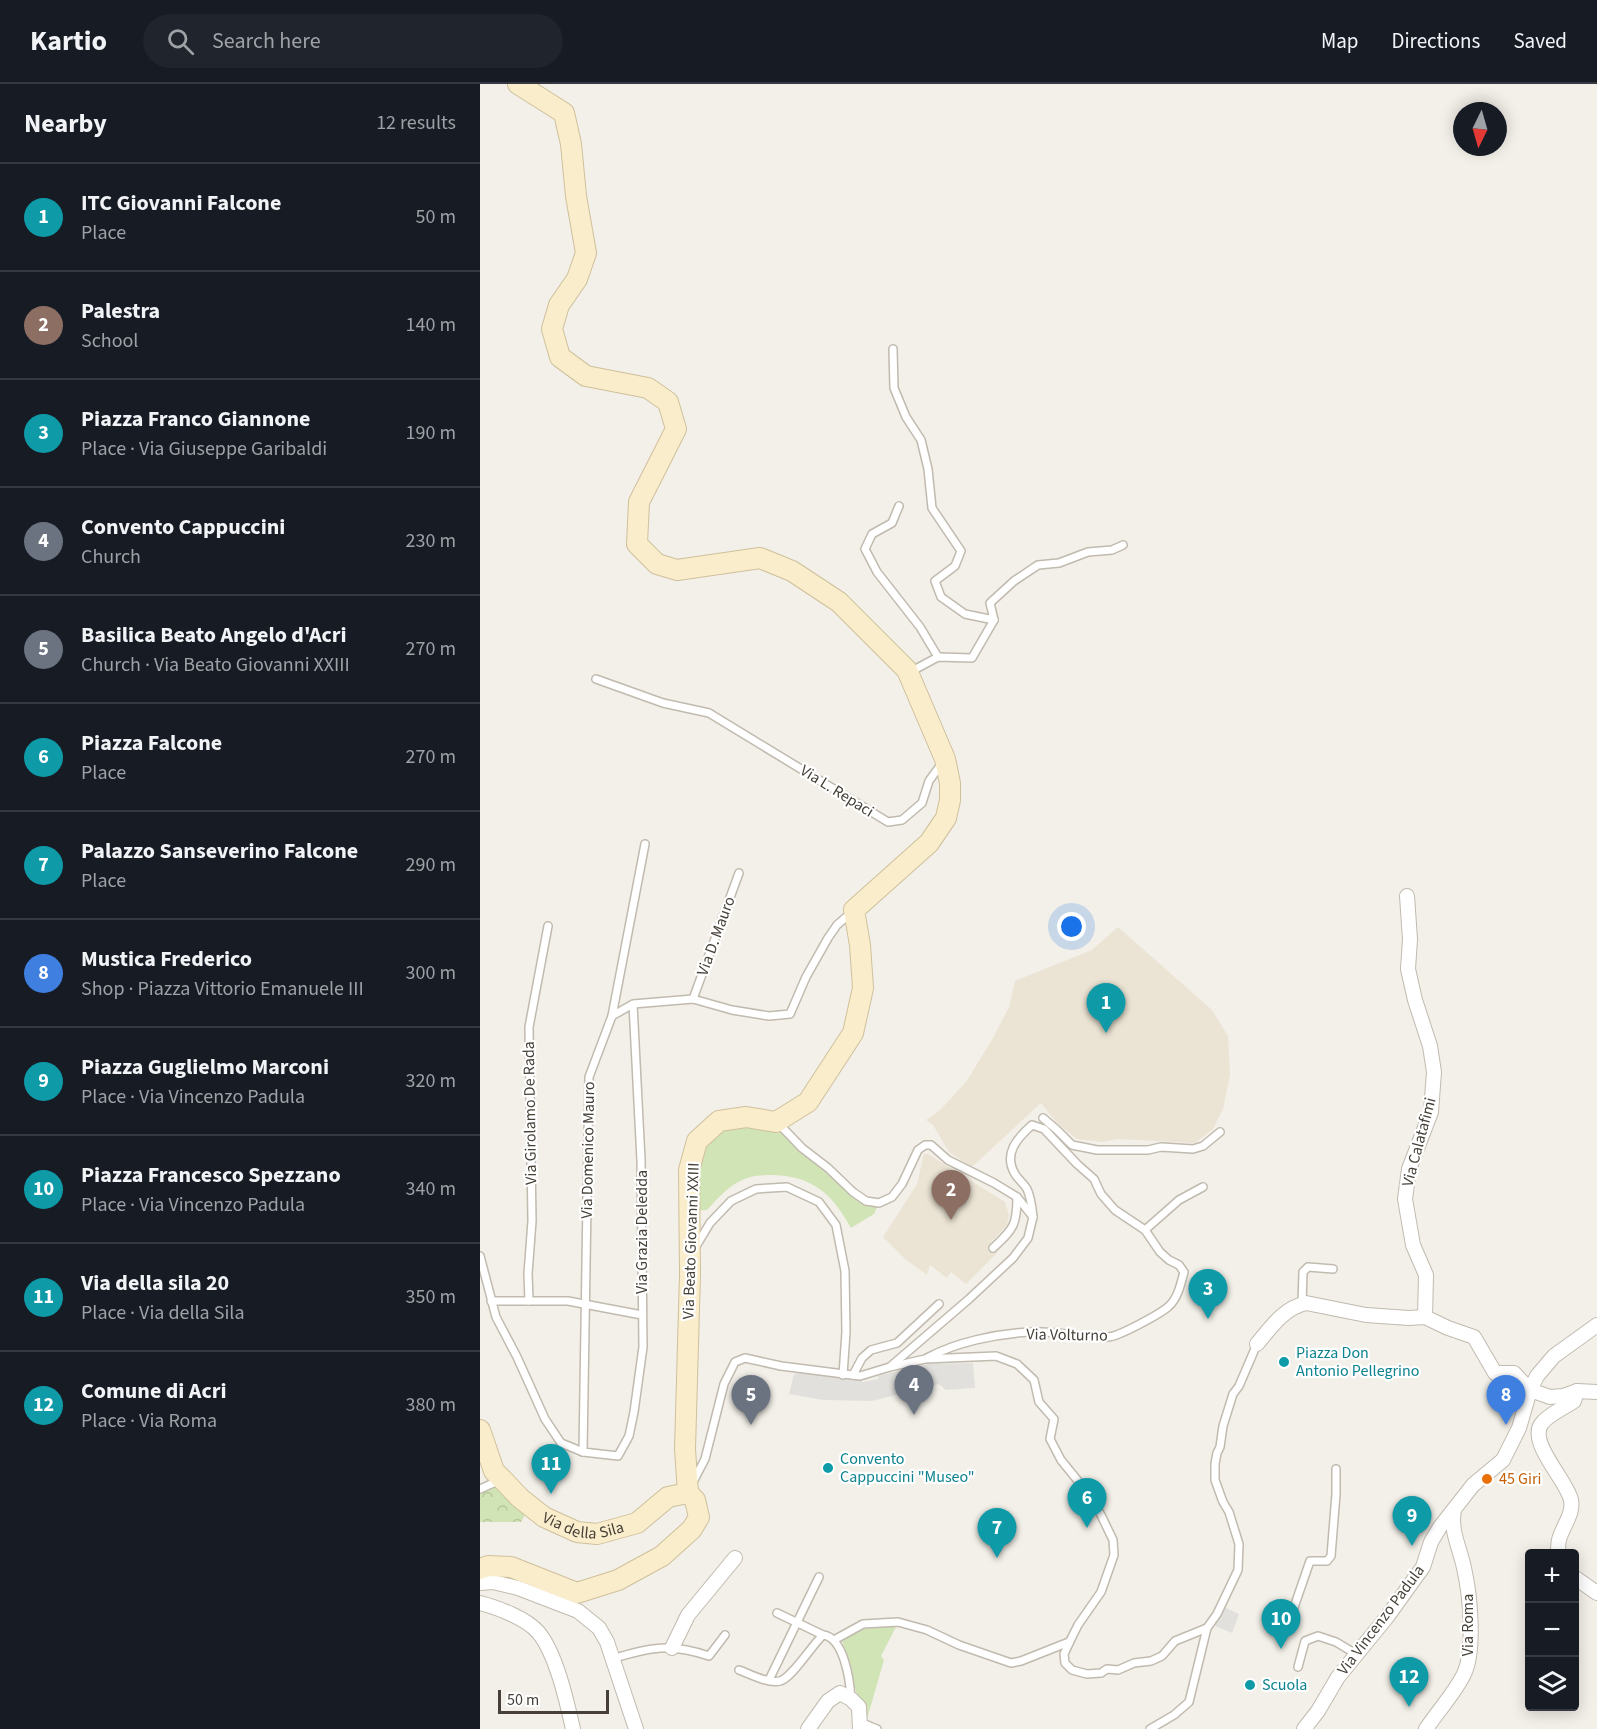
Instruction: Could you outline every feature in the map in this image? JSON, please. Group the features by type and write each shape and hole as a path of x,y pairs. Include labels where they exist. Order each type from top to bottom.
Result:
{"street":[{"path":"518,84 564,113 571,144 576,196 586,253 577,279 559,304 552,329 560,357 586,376 648,388 668,402 676,429 639,502 637,544 657,564 677,570 760,558 792,571 839,602 907,670 945,759 950,783 950,800 946,818 929,843 854,910 864,988 852,1033 808,1102 776,1122"},
{"name":"Via Calatafimi","path":"1407,896 1410,939 1408,969 1430,1046 1434,1072 1431,1112 1409,1169 1405,1199 1413,1245 1426,1275 1425,1317"},
{"name":"Via Beato Giovanni XXIII","path":"480,1569 488,1566 511,1567 577,1593 618,1580 662,1556 692,1529 699,1517 695,1500 688,1493 685,1449 690,1258 689,1170 697,1141 719,1121 746,1117 776,1122"},
{"path":"1257,1344 1281,1316 1291,1308 1306,1303 1366,1315 1425,1317 1474,1337 1495,1373 1514,1373 1530,1390 1550,1397 1577,1392 1597,1392"},
{"path":"1530,1390 1537,1376 1554,1356 1597,1325"},
{"name":"Via Vincenzo Padula","path":"1304,1729 1318,1711 1338,1677 1387,1617 1423,1567 1431,1542 1454,1510 1473,1485 1504,1458 1519,1428 1530,1390"},
{"path":"1558,1549 1559,1539 1571,1510 1571,1501 1566,1487 1539,1439 1538,1430 1545,1420 1574,1401 1577,1392"},
{"name":"Via della Sila","path":"480,1430 494,1471 520,1498 544,1517 576,1532 597,1534 638,1523 668,1497 688,1493"},
{"name":"Via Roma","path":"1429,1724 1463,1677 1468,1664 1471,1614 1464,1565 1454,1534 1454,1510"},
{"path":"672,1648 688,1616 735,1558"},
{"path":"1579,1579 1597,1593"},
{"path":"480,1583 493,1582 518,1588 578,1611 599,1628 636,1729"},
{"path":"480,1603 498,1607 538,1631 562,1683 573,1729"},
{"path":"808,1729 828,1701 840,1693 859,1707 860,1725"}],"lane":[{"path":"893,349 894,388 906,417 921,440 928,469 932,508 961,552 955,566 934,581 941,597 965,614 994,620"},
{"path":"899,506 892,523 872,534 864,549 877,572 920,627 938,657"},
{"path":"908,674 938,657 972,658 994,620 990,603 1014,581 1038,565 1059,563 1088,552 1112,550 1124,545"},
{"name":"Via L. Repaci","path":"596,679 663,703 710,713 888,822 902,820 922,803 930,781 945,759"},
{"name":"Via Domenico Mauro","path":"583,1452 589,1077 612,1016 645,844"},
{"name":"Via D. Mauro","path":"693,999 739,873"},
{"path":"612,1016 633,1004 693,999 732,1010 770,1016 790,1014 806,977 828,938 837,925 854,910"},
{"name":"Via Girolamo De Rada","path":"529,1301 528,1274 532,1221 529,1027 548,926"},
{"name":"Via Grazia Deledda","path":"583,1452 618,1456 628,1436 634,1412 643,1347 641,1160 633,1004"},
{"path":"1043,1118 1072,1145 1097,1150 1148,1150 1161,1147 1193,1149 1203,1146 1220,1132"},
{"path":"776,1122 802,1148 866,1201 879,1203 892,1197 902,1184 918,1149 925,1145 932,1146 948,1160 1017,1197 1033,1217"},
{"path":"890,1366 969,1299 1013,1258 1028,1238 1033,1217 1032,1202 1026,1188 1009,1163 1012,1149 1032,1125 1044,1129 1070,1158 1094,1179 1101,1194 1115,1210 1145,1230 1179,1200 1203,1187"},
{"path":"690,1258 710,1223 731,1201 756,1189 787,1187 819,1202 836,1225 844,1271 846,1332 843,1374"},
{"path":"993,1248 1011,1230 1017,1216 1017,1197"},
{"name":"Via Volturno","path":"925,1359 945,1348 977,1340 1030,1332 1111,1337 1170,1306 1180,1288 1184,1272 1179,1265 1160,1252 1145,1230"},
{"path":"480,1256 496,1317 545,1419 561,1443 583,1452"},
{"path":"1302,1304 1303,1272 1308,1267 1333,1269"},
{"path":"491,1301 568,1301 642,1315"},
{"path":"853,1375 862,1358 871,1350 897,1343 939,1304"},
{"path":"1150,1729 1174,1715 1189,1702 1207,1628 1217,1614 1238,1570 1239,1544 1229,1512 1215,1480 1215,1464 1233,1394 1239,1386 1257,1344"},
{"path":"688,1493 705,1459 724,1384 735,1362 745,1358 781,1366 860,1376 890,1366 925,1359 996,1356 1017,1364 1034,1380 1039,1402 1054,1419 1050,1439 1061,1460 1087,1492 1113,1540 1114,1555 1101,1592 1069,1642 1064,1654 1065,1663 1072,1670 1087,1674 1101,1673 1107,1669 1118,1670 1134,1663 1151,1661 1162,1656 1175,1641 1207,1628"},
{"path":"1291,1616 1311,1561 1327,1561 1331,1556 1336,1469"},
{"path":"480,1489 502,1479"},
{"path":"769,1680 819,1577"},
{"path":"777,1613 823,1635 830,1636 834,1640 843,1658 850,1681 851,1699"},
{"path":"834,1640 863,1624 898,1622 927,1630 959,1645 1011,1662 1021,1661 1069,1642"},
{"path":"612,1659 640,1650 672,1648 688,1649 710,1656 725,1635"},
{"path":"739,1670 760,1679 781,1681 792,1673 823,1635"},
{"path":"1298,1667 1305,1641 1318,1636 1336,1642 1356,1654"},
{"path":"860,1725 877,1729"}],"shaded area":[{"path":"1118,927 1212,1010 1228,1036 1230,1075 1223,1109 1213,1129 1195,1143 1117,1139 1103,1142 1077,1139 1057,1123 1041,1103 972,1167 949,1152 933,1125 926,1120 940,1110 966,1082 1009,1007 1015,981 1092,950"},
{"path":"924,1154 928,1154 1005,1202 1009,1215 1007,1225 990,1243 997,1253 966,1284 951,1272 947,1278 930,1265 927,1275 905,1259 883,1237 917,1184"},
{"path":"973,1363 975,1388 946,1390 939,1384 872,1401 823,1400 789,1394 794,1374 863,1382 928,1364"},
{"path":"1224,1607 1239,1614 1232,1633 1215,1626"}],"green space":[{"path":"719,1121 776,1122 853,1192 879,1203 874,1214 851,1228 837,1206 820,1189 800,1179 774,1175 747,1178 720,1196 707,1210 689,1211 689,1170"},
{"path":"502,1479 530,1506 521,1522 480,1522 480,1489"},
{"path":"897,1625 881,1656 884,1660 867,1719 863,1717 842,1640 864,1629"}],"place":[{"name":"ITC Giovanni Falcone","path":"1106,1033"},
{"name":"Palestra","path":"951,1220"},
{"name":"Piazza Franco Giannone","path":"1208,1319"},
{"name":"Piazza Don Antonio Pellegrino","path":"1284,1362"},
{"name":"Convento Cappuccini","path":"914,1415"},
{"name":"Basilica Beato Angelo d'Acri","path":"751,1425"},
{"name":"Mustica Frederico","path":"1506,1425"},
{"name":"Convento Cappuccini \"Museo\"","path":"828,1468"},
{"name":"45 Giri","path":"1487,1479"},
{"name":"Via della sila 20","path":"551,1494"},
{"name":"Piazza Falcone","path":"1087,1528"},
{"name":"Piazza Guglielmo Marconi","path":"1412,1546"},
{"name":"Palazzo Sanseverino Falcone","path":"997,1558"},
{"name":"Piazza Francesco Spezzano","path":"1281,1649"},
{"name":"Scuola","path":"1250,1685"},
{"name":"Comune di Acri","path":"1409,1707"}]}
